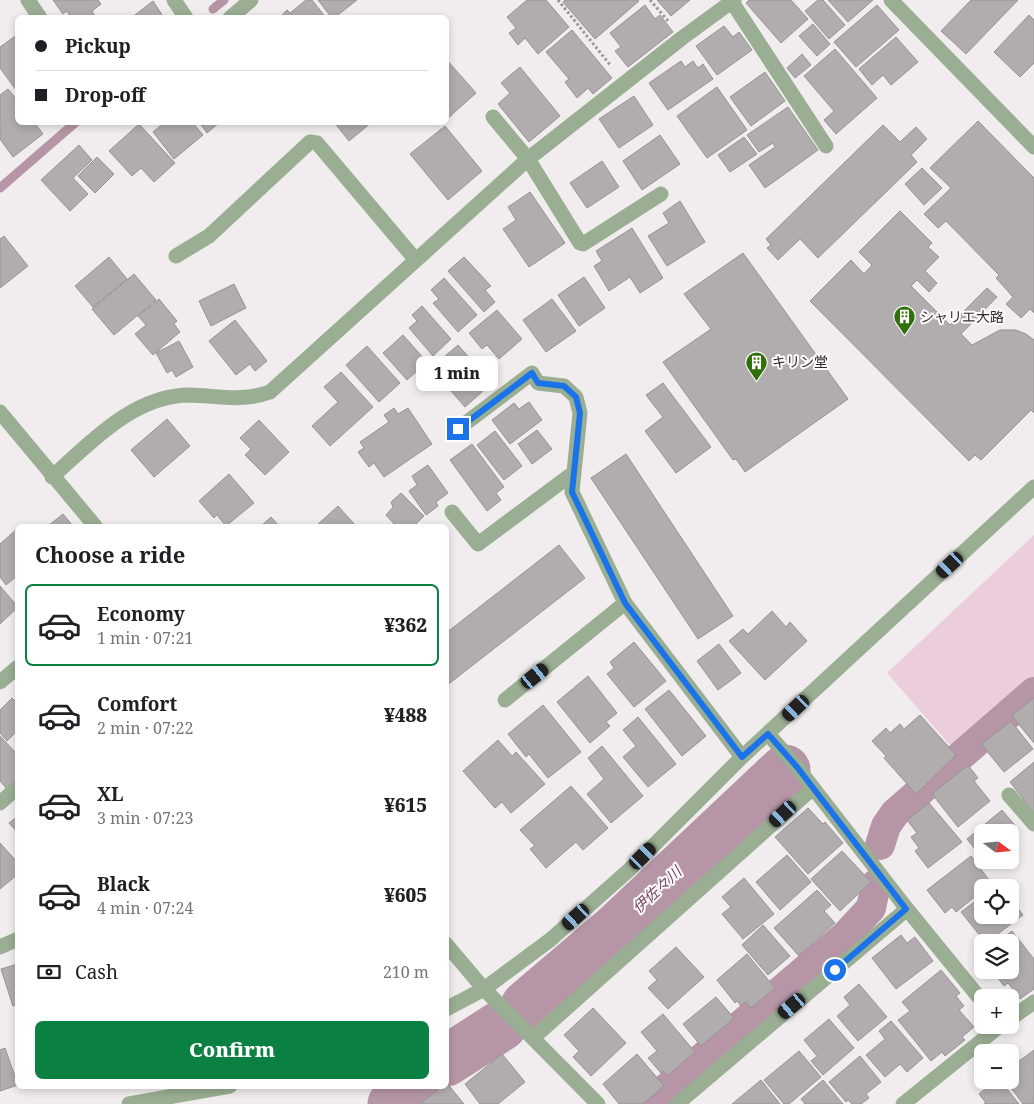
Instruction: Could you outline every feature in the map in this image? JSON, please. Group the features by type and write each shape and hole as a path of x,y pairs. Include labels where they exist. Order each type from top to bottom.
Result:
{"street":[{"path":"28,0 38,15"},
{"path":"174,0 184,15"},
{"path":"234,15 252,0"},
{"path":"891,0 1034,146"},
{"path":"52,477 99,434 134,410 165,397 190,395 235,399 256,397 270,392 415,259 528,159 682,38 733,1 826,146"},
{"path":"493,117 528,159 580,243 583,244 660,194"},
{"path":"176,256 210,236 310,142 317,143 415,259"},
{"path":"458,429 532,373 538,383 564,386 576,397 580,413 572,474 572,492 625,603 742,757"},
{"path":"0,412 52,477 93,524"},
{"path":"452,512 478,544 572,474"},
{"path":"449,1007 484,989 550,940 629,870 742,757 1034,487"},
{"path":"505,700 625,603"},
{"path":"0,682 15,670"},
{"path":"768,734 813,788 906,909 974,991"},
{"path":"533,1038 813,788"},
{"path":"0,803 15,790"},
{"path":"1009,795 1034,824"},
{"path":"677,1104 906,909"},
{"path":"0,947 15,940"},
{"path":"449,948 484,989 597,1104"},
{"path":"1019,1013 1034,1002"},
{"path":"903,1104 990,1034"},
{"path":"129,1104 213,1089"}],"path":[{"path":"558,0 625,83"},
{"path":"650,0 682,38"}],"shaded area":[{"path":"1034,535 1034,686 962,749 956,752 887,673"}],"building":[{"path":"53,0 98,0 101,4 92,11 94,15 69,15 67,11 63,14"},
{"path":"306,0 312,0 324,15 282,15 287,10 290,13"},
{"path":"318,0 357,0 338,15 330,15"},
{"path":"527,0 546,0 569,27 538,54 525,38 518,45 509,33 516,28 507,17"},
{"path":"565,0 639,1 595,39 563,2"},
{"path":"657,0 690,0 671,16"},
{"path":"749,0 791,0 808,19 781,43 746,3"},
{"path":"818,0 823,0 845,25 829,39 805,11"},
{"path":"828,0 873,0 848,22"},
{"path":"971,0 1018,0 966,54 941,31"},
{"path":"153,1 162,15 135,15"},
{"path":"645,5 655,19 660,15 673,32 628,67 615,51 621,47 610,33"},
{"path":"877,5 899,30 856,67 834,42"},
{"path":"1029,15 1034,20 1034,63 1020,77 994,52"},
{"path":"813,24 830,44 817,56 799,36"},
{"path":"724,26 733,37 739,32 752,50 717,75 696,46"},
{"path":"572,30 612,78 593,94 588,88 577,98 565,82 569,79 546,52"},
{"path":"15,36 15,89 0,68 0,47"},
{"path":"896,37 918,62 891,85 883,75 872,85 859,69"},
{"path":"835,49 877,98 836,134 824,120 834,111 804,76"},
{"path":"802,54 811,65 795,78 787,68"},
{"path":"681,61 685,67 693,61 698,68 703,64 713,79 668,110 649,83"},
{"path":"449,62 476,93 449,117"},
{"path":"520,67 560,116 529,142 498,104 510,93 501,83"},
{"path":"765,72 785,101 751,126 730,97"},
{"path":"717,87 747,130 707,158 677,116"},
{"path":"8,89 15,97 15,125 36,125 43,134 13,157 0,139 0,95"},
{"path":"634,96 653,125 619,148 599,119"},
{"path":"788,107 818,150 765,188 749,165 775,147 773,143 759,152 747,135"},
{"name":"シャリエ大路","path":"978,121 1034,178 1034,313 1030,309 1021,318 1006,304 1013,297 996,278 999,275 946,221 938,228 924,214 951,188 930,168"},
{"path":"140,125 175,163 154,182 141,168 132,176 109,151"},
{"path":"161,125 195,125 203,135 174,159 153,132"},
{"path":"201,125 216,125 207,133"},
{"path":"336,125 368,125 349,141"},
{"path":"883,125 900,142 916,127 927,139 911,155 917,162 818,258 800,239 778,260 767,248 771,245 766,239"},
{"path":"445,126 482,171 448,200 410,154"},
{"path":"660,135 680,164 642,190 623,161"},
{"path":"744,137 757,154 730,172 718,155"},
{"path":"79,145 92,160 73,178 88,194 70,211 41,180"},
{"path":"97,157 114,174 95,193 78,176"},
{"path":"602,161 619,187 587,208 570,183"},
{"path":"922,168 942,188 924,205 905,184"},
{"path":"530,192 565,243 529,267 503,229 516,220 508,207"},
{"path":"680,201 705,242 667,266 648,236 669,223 663,213"},
{"name":"シャリエ大路","path":"900,211 932,243 928,247 939,257 925,271 937,283 929,292 917,280 911,286 950,325 987,288 997,297 961,334 972,345 1000,330 1016,330 1034,340 1034,413 1031,410 981,460 975,455 969,461 810,301 851,260 864,274 872,265 859,252"},
{"path":"632,228 663,278 640,293 630,277 609,291 594,266 602,261 596,251"},
{"path":"4,236 28,266 0,288 0,239"},
{"name":"キリン堂","path":"743,253 848,399 745,472 736,459 733,460 663,362 711,329 684,294"},
{"path":"109,257 127,279 93,307 75,286"},
{"path":"464,257 491,286 485,290 495,302 484,312 448,271"},
{"path":"134,274 156,300 114,335 92,309"},
{"path":"584,277 605,308 579,326 558,295"},
{"path":"444,278 477,315 458,332 433,303 439,299 431,290"},
{"path":"234,284 246,308 211,326 199,301"},
{"path":"159,299 177,321 174,324 180,332 153,355 135,334 146,325 138,316"},
{"path":"552,299 576,331 546,352 523,320"},
{"path":"422,306 451,339 433,356 409,328 417,321 412,315"},
{"path":"497,310 522,339 499,359 487,345 482,349 469,333"},
{"path":"235,320 267,361 255,371 250,364 236,375 209,341"},
{"path":"403,335 427,362 407,380 383,353"},
{"path":"179,341 193,367 176,377 172,370 167,373 156,353"},
{"path":"458,345 492,383 465,407 431,368"},
{"path":"367,346 400,383 379,402 346,365"},
{"path":"341,372 373,407 330,446 312,426 338,402 324,387"},
{"path":"663,383 711,447 676,473 645,431 663,417 646,395"},
{"path":"529,402 542,420 510,444 492,420 514,403 519,409"},
{"path":"394,408 398,414 408,408 432,444 384,477 374,463 369,467 358,452 364,448 360,442 389,422 384,415"},
{"path":"167,419 190,446 154,477 131,450"},
{"path":"259,420 289,452 265,475 245,455 251,449 240,438"},
{"path":"537,430 552,449 532,464 518,444"},
{"path":"495,431 522,466 504,480 477,445"},
{"path":"472,444 504,487 496,493 501,500 487,511 450,460"},
{"path":"626,454 733,616 698,639 591,478"},
{"path":"428,465 448,493 436,502 438,506 426,515 409,491 417,485 412,476"},
{"path":"229,474 254,503 228,524 224,524 217,515 214,518 199,501"},
{"path":"401,493 424,516 416,524 394,524 386,515 393,507 391,502"},
{"path":"338,506 354,524 318,524"},
{"path":"63,514 71,524 50,524"},
{"path":"271,517 277,524 263,524"},
{"path":"15,531 15,578 6,585 0,577 0,544"},
{"path":"559,545 585,578 449,684 449,631"},
{"path":"0,586 15,604 15,610 0,624"},
{"path":"772,611 786,627 790,622 807,641 765,680 729,641 743,629 748,634"},
{"path":"634,642 666,681 634,707 607,674 614,668 610,662"},
{"path":"719,644 741,673 718,690 697,661"},
{"path":"588,676 617,713 606,722 610,726 590,743 557,702"},
{"path":"669,690 706,736 682,756 645,709"},
{"path":"12,698 15,701 15,733 7,741 0,733 0,710"},
{"path":"1034,699 1034,743 1012,716"},
{"path":"543,705 581,752 548,778 529,754 526,757 508,734"},
{"path":"920,715 956,755 916,794 884,758 886,756 872,741 886,728 890,733 900,724 904,729"},
{"path":"638,717 676,764 648,787 623,757 636,746 623,730"},
{"path":"1011,721 1033,749 1004,772 981,744"},
{"path":"0,736 15,752 15,782 7,789 0,781"},
{"path":"498,740 512,756 516,752 545,784 511,813 502,802 495,808 463,771"},
{"path":"602,746 643,796 611,823 587,794 604,779 588,758"},
{"path":"1034,762 1034,813 1010,782"},
{"path":"968,765 978,778 974,781 990,801 958,827 932,794"},
{"path":"571,786 608,828 583,850 576,842 546,868 530,849 535,846 520,830"},
{"path":"929,803 962,842 928,868 915,851 919,848 911,837 917,833 907,820"},
{"path":"808,808 823,824 825,822 843,843 808,874 775,837"},
{"path":"1002,810 1014,824 985,824"},
{"path":"15,818 15,830 9,823"},
{"path":"974,833 974,848 967,839"},
{"path":"0,843 15,860 15,876 0,889"},
{"path":"842,851 871,882 840,911 811,879"},
{"path":"787,855 811,882 780,910 756,882"},
{"path":"971,856 974,860 974,869 981,869 988,879 974,879 974,897 956,912 952,907 945,913 927,890"},
{"path":"744,878 774,914 743,939 722,914 731,907 722,897"},
{"path":"817,890 831,905 824,911 835,923 799,956 774,928"},
{"path":"974,902 974,924 1011,924 998,934 979,934 961,912"},
{"path":"1019,910 1023,915 1019,918"},
{"path":"763,925 790,956 768,975 742,945"},
{"path":"901,935 907,943 915,937 933,961 896,989 872,958"},
{"path":"1019,940 1034,959 1034,989 1020,999 1019,989 1012,989 1008,983 1004,986 999,979 1019,979"},
{"path":"676,947 704,977 668,1009 648,988 657,980 649,971"},
{"path":"747,954 775,988 751,1008 746,1002 741,1006 737,1001 735,1003 717,980"},
{"path":"15,965 15,1005 13,1006 1,969"},
{"path":"941,970 960,993 956,996 964,1006 959,1010 974,1027 962,1037 965,1040 945,1056 942,1052 931,1061 898,1020 910,1011 902,1002"},
{"path":"859,984 887,1017 858,1041 837,1016 850,1005 844,997"},
{"path":"716,997 734,1018 701,1046 683,1024"},
{"path":"593,1008 626,1043 591,1076 573,1057 579,1051 564,1035"},
{"path":"663,1014 695,1052 667,1076 663,1071 661,1073 648,1058 657,1051 641,1032"},
{"path":"829,1019 854,1048 823,1075 811,1061 817,1056 804,1040"},
{"path":"891,1021 923,1058 907,1072 900,1064 885,1077 866,1055 885,1039 879,1031"},
{"path":"5,1048 15,1076 15,1086 0,1091 0,1050"},
{"path":"1034,1050 1034,1104 1023,1104 1012,1089 1019,1089 1019,1061"},
{"path":"799,1051 821,1077 789,1104 784,1104 764,1080"},
{"path":"502,1054 525,1082 498,1104 480,1104 465,1084"},
{"path":"637,1054 664,1086 643,1104 619,1104 603,1084"},
{"path":"860,1056 881,1082 866,1094 869,1098 861,1104 852,1104 848,1100 846,1102 829,1082"},
{"path":"761,1080 780,1104 732,1104"},
{"path":"823,1080 843,1104 805,1104 801,1099"},
{"path":"449,1086 464,1104 420,1104 438,1089 449,1089"},
{"path":"985,1089 1007,1089 1019,1104 984,1104 986,1103 979,1094"}],"waterway":[{"path":"213,9 224,0"},
{"path":"0,188 73,125"},
{"name":"伊佐々川","path":"880,845 886,826 895,813 1034,692"},
{"name":"伊佐々川","path":"526,1006 614,931 785,770"},
{"name":"伊佐々川","path":"648,1104 845,936 871,908 876,884"},
{"name":"伊佐々川","path":"449,1059 502,1025"},
{"name":"伊佐々川","path":"393,1104 410,1089"}],"place":[{"name":"シャリエ大路","path":"904,336"},
{"name":"キリン堂","path":"756,381"}],"route":[{"path":"458,429 532,373 538,383 564,386 576,397 580,413 572,474 572,492 625,603 742,757 768,734 797,767 906,909 835,970"}]}
